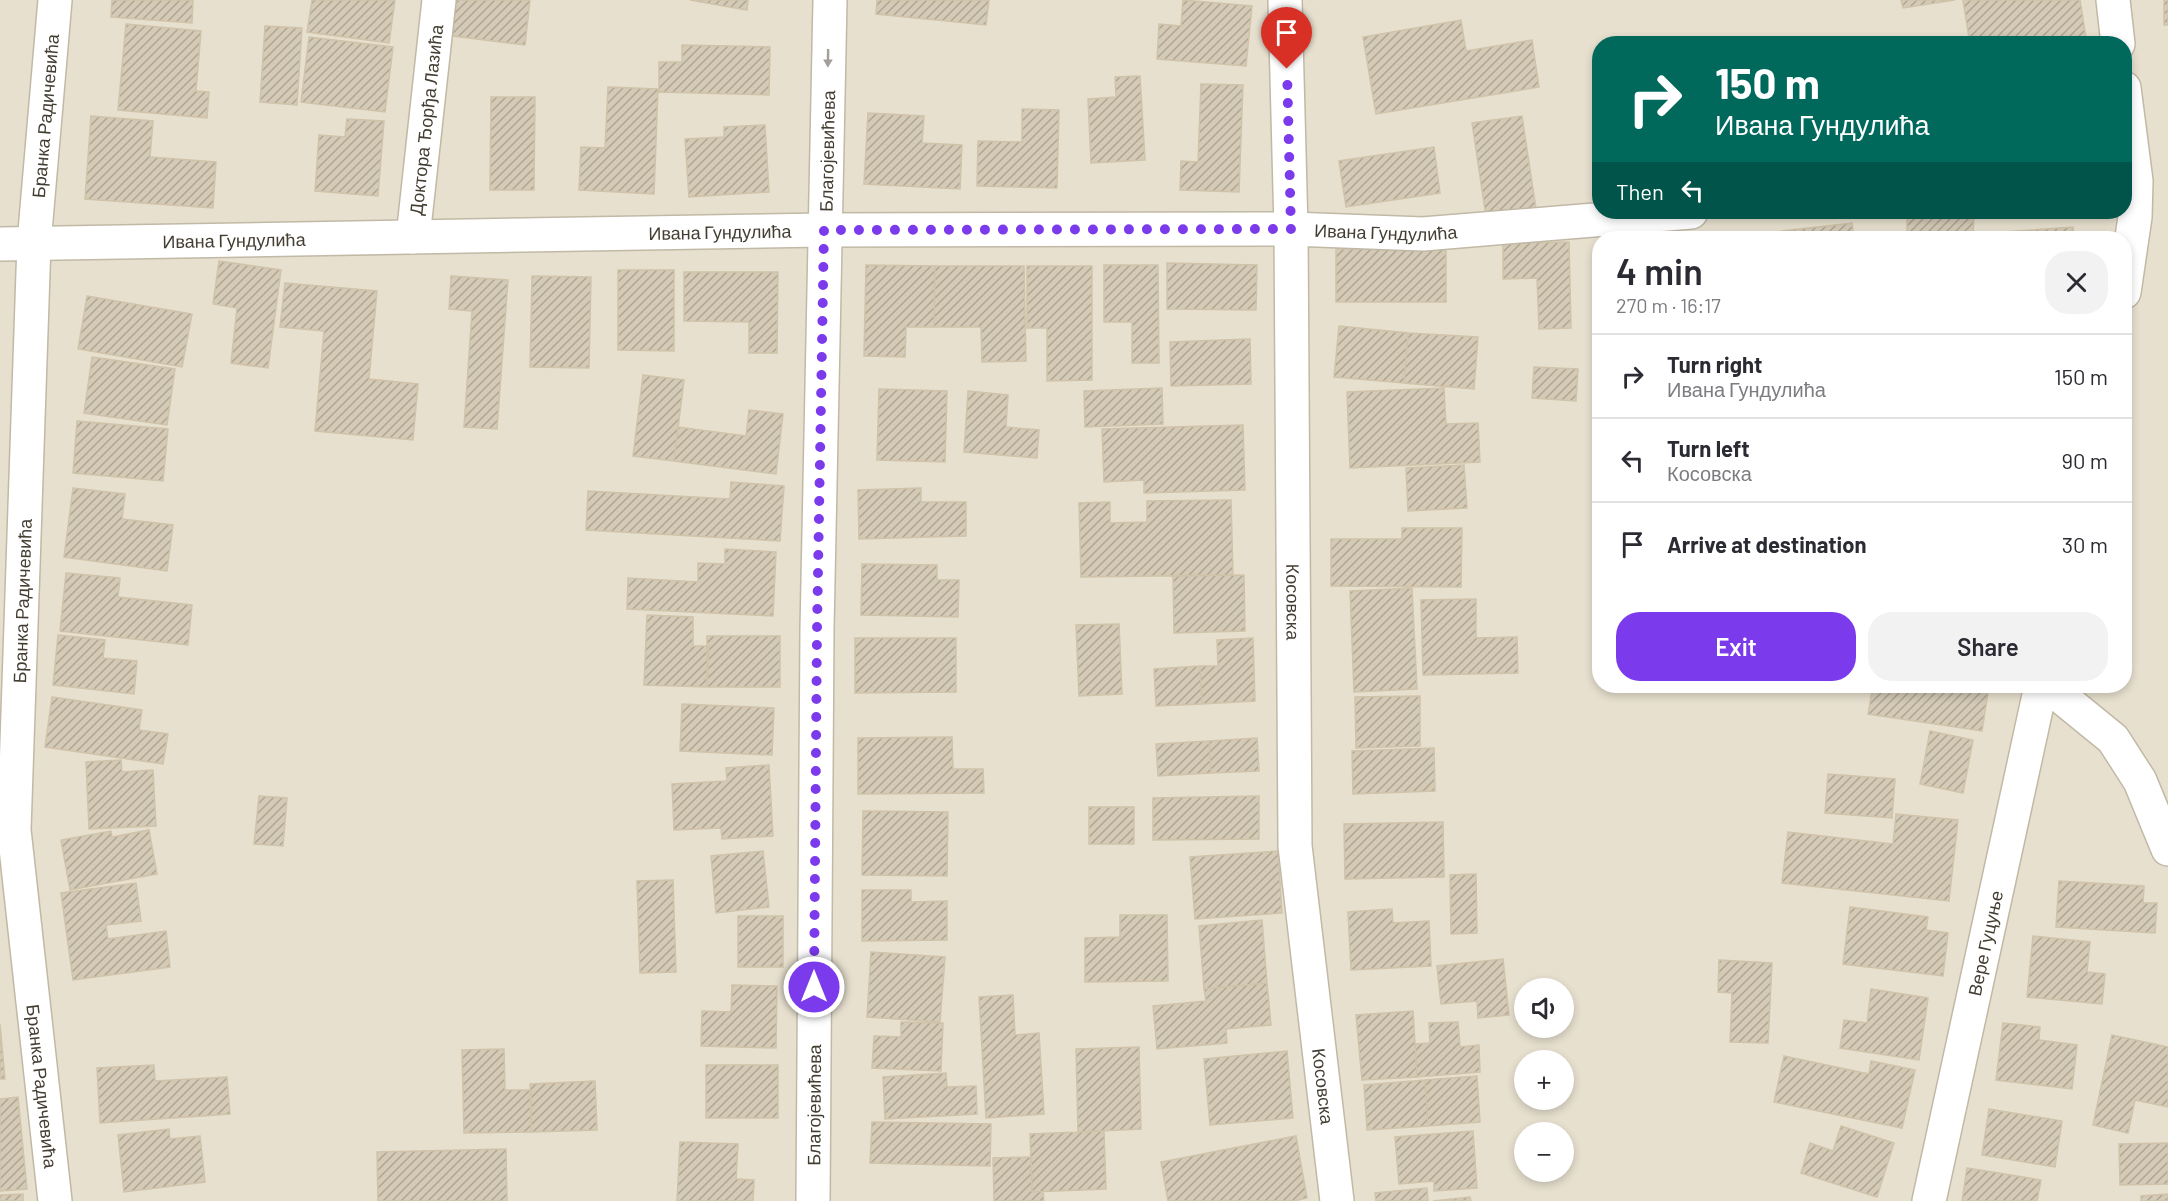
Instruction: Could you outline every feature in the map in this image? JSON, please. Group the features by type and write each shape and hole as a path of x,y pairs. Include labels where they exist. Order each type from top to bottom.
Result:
{"street":[{"name":"Бранка Радичевића","path":"55,0 33,243 14,830 55,1201"},
{"name":"Доктора Ђорђа Лазића","path":"413,237 439,0"},
{"name":"Благојевићева","path":"813,1201 817,629 830,0"},
{"name":"Косовска","path":"1285,0 1291,229 1294,846 1337,1201"},
{"path":"2113,0 2117,36"},
{"path":"2132,196 2135,217 2132,237"},
{"name":"Ивана Гундулића","path":"0,244 824,230 1291,229 1422,234 1605,219"},
{"name":"Вере Гуцуње","path":"1929,1201 2039,693"},
{"path":"2057,693 2113,739 2140,781 2168,849"}],"shaded area":[{"path":"0,0 2168,0 2168,1201 0,1201"}],"building":[{"path":"112,0 193,0 192,23 111,17"},
{"path":"312,0 395,0 389,43 307,32"},
{"path":"449,0 530,0 525,45 445,35"},
{"path":"690,0 748,0 747,10"},
{"path":"877,0 989,0 986,25 876,14"},
{"path":"1183,0 1252,6 1246,66 1157,59 1159,24 1181,26"},
{"path":"1901,0 1955,0 1903,8"},
{"path":"1963,0 2080,0 2086,36 2022,36 1969,36"},
{"path":"2164,0 2168,0 2168,25 2164,25"},
{"path":"1461,20 1466,51 1532,40 1539,87 1376,114 1363,37"},
{"path":"126,24 201,31 196,91 209,92 207,118 118,110"},
{"path":"265,26 302,28 297,105 260,102"},
{"path":"309,37 393,47 385,112 301,102"},
{"path":"682,45 770,47 769,95 659,92 659,62 682,62"},
{"path":"1140,76 1145,160 1091,163 1088,99 1116,97 1115,77"},
{"path":"1201,84 1243,85 1239,192 1180,190 1181,161 1198,162"},
{"path":"608,87 658,89 654,194 579,190 581,147 605,148"},
{"path":"491,97 535,97 534,190 490,190"},
{"path":"1022,109 1059,110 1057,188 977,186 978,141 1022,142"},
{"path":"868,113 924,116 922,143 962,145 960,189 864,184"},
{"path":"91,116 153,121 150,157 216,162 213,208 85,199"},
{"path":"1522,116 1536,209 1486,217 1472,123"},
{"path":"347,119 384,121 378,196 315,191 319,135 345,137"},
{"path":"765,125 769,192 689,197 685,139 724,137 724,127"},
{"path":"1434,147 1440,193 1346,207 1339,161"},
{"path":"1907,219 1974,219 1973,231 1907,231"},
{"path":"1852,223 1853,231 1782,231"},
{"path":"2073,227 2073,231 2018,231"},
{"path":"1569,242 1571,328 1539,329 1537,278 1503,279 1503,243"},
{"path":"1336,249 1446,249 1446,302 1336,302"},
{"path":"219,261 281,270 268,368 231,363 237,308 213,304"},
{"path":"1167,263 1257,265 1256,310 1167,309"},
{"path":"866,265 935,266 934,327 906,327 905,357 864,356"},
{"path":"1104,265 1158,265 1159,363 1132,363 1132,322 1104,322"},
{"path":"935,266 1024,266 1026,361 982,362 981,327 934,327"},
{"path":"1027,266 1092,266 1092,380 1047,381 1047,328 1027,328"},
{"path":"618,270 674,270 674,351 618,350"},
{"path":"684,272 778,272 777,353 749,353 749,322 684,321"},
{"path":"451,276 508,280 497,429 464,427 472,311 449,309"},
{"path":"532,276 591,277 589,368 530,367"},
{"path":"285,283 377,291 369,379 418,384 413,440 315,431 324,331 280,327"},
{"path":"87,296 192,314 182,367 78,349"},
{"path":"1339,326 1408,333 1404,383 1334,377"},
{"path":"1408,333 1478,337 1474,389 1404,383"},
{"path":"1250,339 1251,384 1171,386 1170,342"},
{"path":"92,357 175,369 167,425 84,413"},
{"path":"1534,367 1578,369 1576,401 1532,398"},
{"path":"643,375 684,380 674,461 633,456"},
{"path":"1162,388 1163,424 1085,427 1084,391"},
{"path":"1444,388 1446,424 1478,423 1480,462 1350,468 1347,392"},
{"path":"879,389 947,391 945,462 877,460"},
{"path":"968,391 1008,395 1006,427 1039,430 1037,458 964,452"},
{"path":"749,410 783,414 776,474 674,461 678,427 746,436"},
{"path":"77,421 168,429 163,481 73,473"},
{"path":"1243,425 1245,490 1144,493 1144,480 1104,482 1102,429"},
{"path":"1464,465 1467,508 1408,511 1406,468"},
{"path":"731,482 784,486 780,541 586,530 588,491 730,499"},
{"path":"73,488 125,494 122,519 173,525 167,571 64,557"},
{"path":"921,488 921,502 966,502 966,536 859,539 858,490"},
{"path":"1231,500 1233,575 1081,577 1079,503 1110,502 1110,523 1147,522 1147,501"},
{"path":"1402,528 1462,528 1461,587 1331,586 1331,539 1402,539"},
{"path":"725,549 776,552 773,616 627,609 628,578 698,582 698,563 725,564"},
{"path":"862,564 937,565 937,580 959,580 958,617 861,615"},
{"path":"66,573 120,578 118,597 192,605 188,645 60,631"},
{"path":"1244,575 1245,631 1174,633 1173,576"},
{"path":"1412,588 1417,689 1354,692 1350,591"},
{"path":"1476,599 1476,638 1517,637 1518,673 1423,675 1421,600"},
{"path":"647,615 693,617 693,646 709,646 707,687 644,685"},
{"path":"1119,624 1122,694 1079,696 1076,625"},
{"path":"58,635 105,640 103,658 137,661 134,694 53,685"},
{"path":"707,636 780,636 780,687 707,687"},
{"path":"855,638 956,638 956,692 855,693"},
{"path":"1253,638 1255,701 1202,704 1200,666 1218,666 1217,640"},
{"path":"1200,666 1202,704 1156,706 1154,669"},
{"path":"1872,693 1988,693 1982,731 1868,714"},
{"path":"1420,696 1420,746 1356,748 1355,697"},
{"path":"52,697 142,710 139,730 168,734 163,764 45,747"},
{"path":"682,704 774,708 772,755 680,751"},
{"path":"1930,731 1973,740 1963,793 1920,784"},
{"path":"952,737 953,769 983,769 984,793 858,794 858,738"},
{"path":"1257,738 1259,771 1211,773 1209,741"},
{"path":"1209,741 1211,773 1158,776 1156,744"},
{"path":"1434,748 1435,791 1353,794 1352,751"},
{"path":"121,760 122,772 153,770 156,826 89,829 86,762"},
{"path":"769,765 773,836 722,839 721,828 674,830 672,784 727,781 726,768"},
{"path":"1828,774 1895,779 1892,818 1825,813"},
{"path":"259,796 287,798 283,846 254,844"},
{"path":"1259,796 1259,839 1153,840 1153,798"},
{"path":"1089,807 1134,807 1134,844 1089,844"},
{"path":"863,811 948,812 947,876 862,875"},
{"path":"1896,814 1958,820 1949,901 1782,883 1788,832 1893,844"},
{"path":"1443,822 1444,877 1345,879 1344,824"},
{"path":"149,830 157,874 70,890 61,840 111,831 112,837"},
{"path":"763,851 769,907 716,913 711,856"},
{"path":"1278,851 1282,913 1195,919 1190,857"},
{"path":"1476,874 1477,933 1451,934 1450,875"},
{"path":"673,880 676,972 640,973 637,881"},
{"path":"2059,881 2144,886 2143,903 2157,903 2155,933 2056,927"},
{"path":"136,883 141,921 106,925 108,939 166,931 170,967 73,980 61,893"},
{"path":"862,890 911,890 911,902 947,901 947,940 862,941"},
{"path":"1850,907 1928,917 1926,930 1948,933 1943,976 1843,964"},
{"path":"1392,909 1393,923 1429,921 1431,966 1351,970 1348,912"},
{"path":"1120,915 1167,915 1168,981 1085,982 1085,938 1120,937"},
{"path":"738,916 783,916 783,967 738,967"},
{"path":"1262,920 1267,983 1204,989 1199,926"},
{"path":"2033,936 2090,942 2087,972 2105,974 2102,1004 2027,997"},
{"path":"871,952 945,957 940,1022 867,1017"},
{"path":"1503,959 1509,1015 1478,1018 1477,1001 1441,1004 1437,966"},
{"path":"1719,960 1772,963 1768,1043 1730,1042 1732,993 1718,992"},
{"path":"1267,983 1271,1025 1226,1029 1227,1043 1157,1049 1153,1006 1206,1001 1204,989"},
{"path":"732,985 777,986 776,1048 701,1046 702,1011 731,1012"},
{"path":"1871,989 1928,998 1919,1060 1840,1048 1844,1020 1867,1023"},
{"path":"1013,995 1015,1035 1039,1033 1044,1114 986,1118 979,997"},
{"path":"1413,1011 1417,1077 1362,1080 1356,1015"},
{"path":"901,1022 943,1023 941,1071 872,1068 874,1036 901,1037"},
{"path":"1458,1022 1460,1047 1479,1045 1480,1072 1417,1077 1415,1044 1430,1043 1429,1023"},
{"path":"2003,1023 2040,1027 2039,1040 2077,1045 2072,1089 1996,1080"},
{"path":"0,1024 5,1079 0,1079"},
{"path":"2112,1035 2168,1047 2168,1107 2135,1100 2128,1133 2093,1125"},
{"path":"1139,1047 1141,1129 1078,1132 1076,1049"},
{"path":"504,1049 505,1090 531,1090 531,1132 464,1133 462,1050"},
{"path":"1287,1051 1293,1118 1210,1125 1204,1059"},
{"path":"1784,1056 1869,1074 1871,1061 1915,1070 1902,1128 1774,1102"},
{"path":"154,1065 155,1081 227,1077 230,1114 100,1123 97,1068"},
{"path":"706,1065 778,1065 778,1118 706,1118"},
{"path":"946,1073 947,1087 976,1086 977,1114 885,1119 883,1077"},
{"path":"1477,1076 1480,1122 1428,1126 1425,1080"},
{"path":"1425,1080 1428,1126 1367,1130 1364,1085"},
{"path":"595,1081 597,1130 531,1132 530,1084"},
{"path":"18,1097 27,1189 0,1191 0,1099"},
{"path":"1989,1109 2062,1121 2055,1167 1982,1155"},
{"path":"872,1122 991,1124 990,1166 870,1163"},
{"path":"1841,1126 1894,1143 1877,1197 1801,1173 1810,1143 1833,1151"},
{"path":"169,1129 170,1139 200,1136 205,1182 124,1192 118,1135"},
{"path":"1104,1131 1106,1189 1032,1192 1030,1134"},
{"path":"1473,1131 1477,1188 1434,1191 1434,1181 1399,1184 1395,1137"},
{"path":"1296,1136 1307,1198 1294,1201 1168,1201 1161,1162"},
{"path":"680,1142 738,1144 736,1179 754,1180 753,1201 677,1201"},
{"path":"2168,1143 2168,1184 2120,1185 2119,1144"},
{"path":"506,1149 507,1201 378,1201 377,1152"},
{"path":"1031,1157 1032,1192 1043,1192 1044,1201 994,1201 993,1158"},
{"path":"1967,1168 2041,1180 2037,1201 1962,1201"},
{"path":"1427,1188 1428,1201 1376,1201 1375,1193"},
{"path":"23,1194 23,1201 0,1201 0,1195"},
{"path":"2168,1194 2168,1201 2141,1201 2141,1196"},
{"path":"1470,1197 1471,1201 1433,1201"}],"route":[{"path":"814,987 824,230 1291,229 1287,69"}]}
